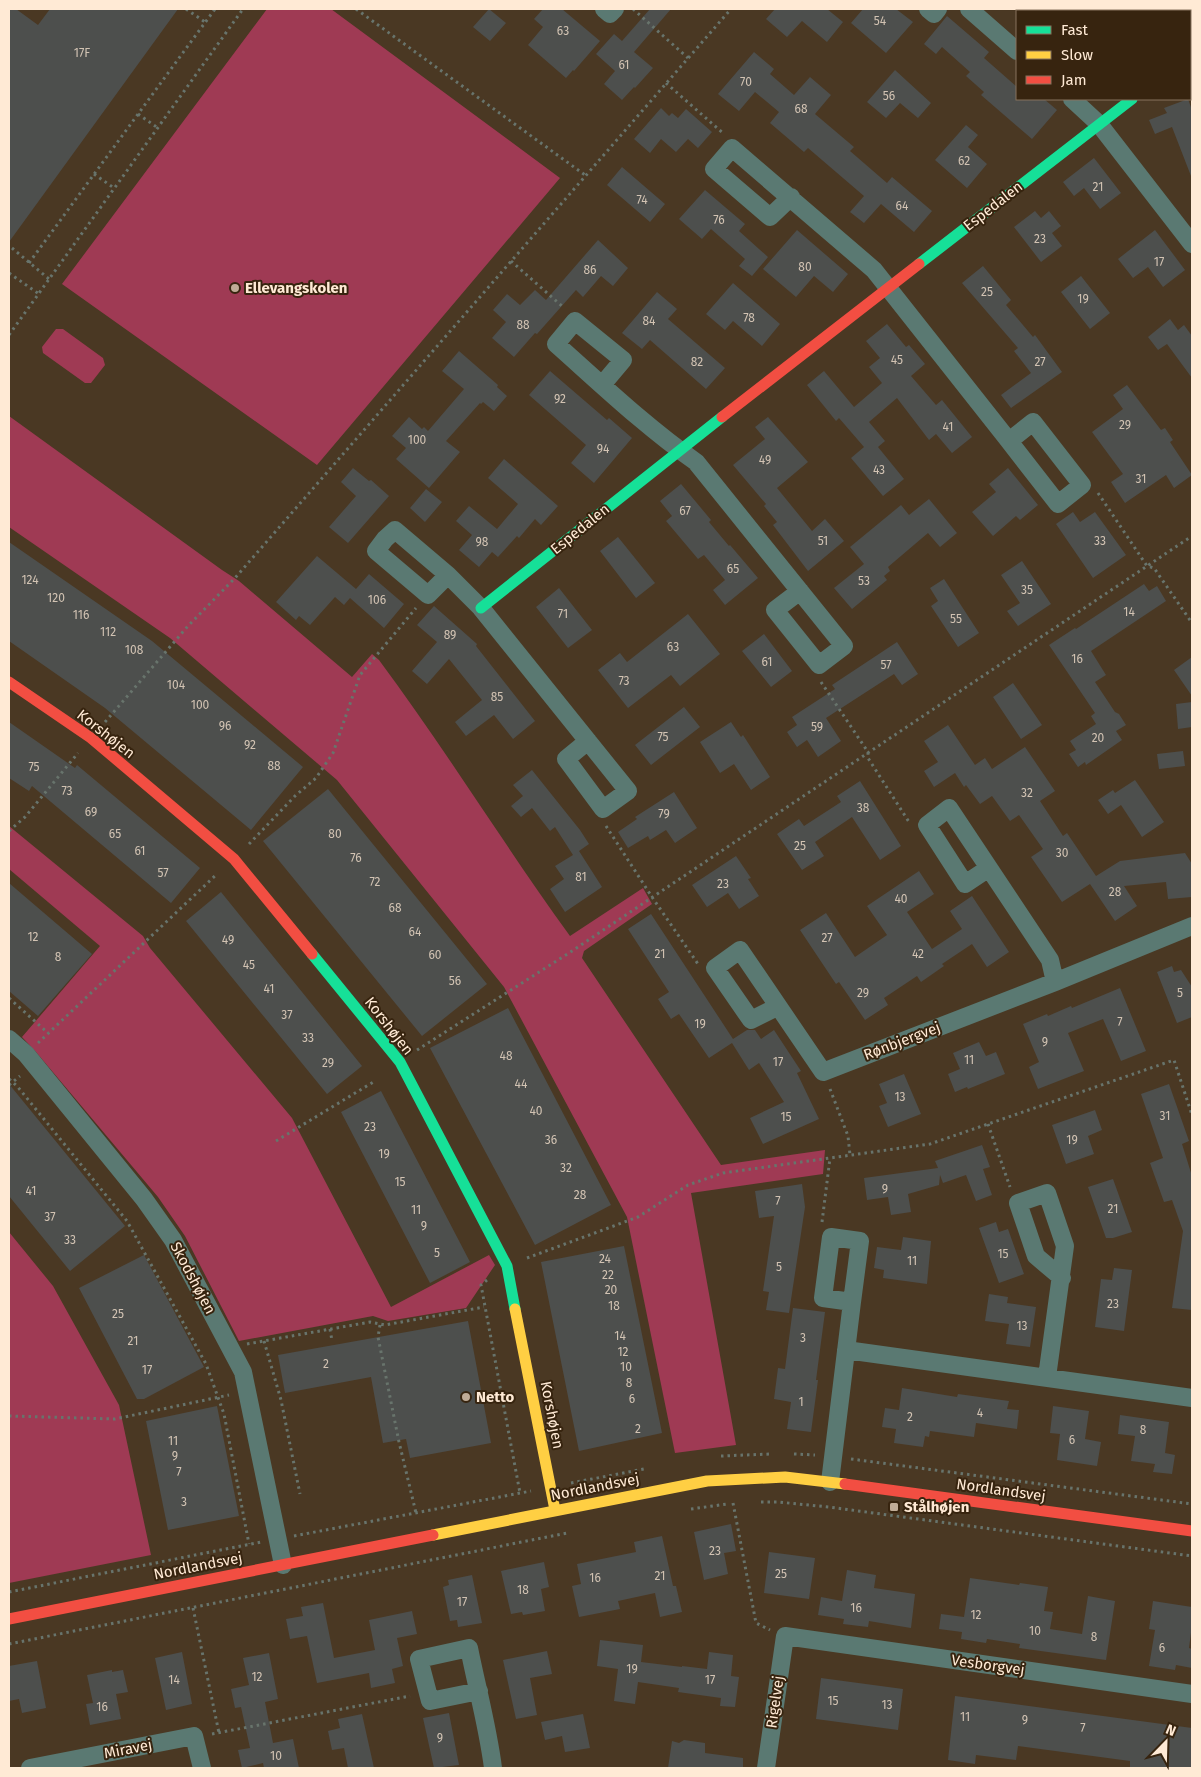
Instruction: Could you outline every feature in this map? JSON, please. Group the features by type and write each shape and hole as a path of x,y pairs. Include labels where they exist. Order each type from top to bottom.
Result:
{"street":[{"path":"604,9 610,14 615,9"},
{"path":"928,9 934,14 938,9"},
{"path":"969,9 1016,50"},
{"path":"1073,100 1098,124 1192,244"},
{"name":"Espedalen","path":"481,608 679,450 1131,100"},
{"path":"791,198 770,217 714,169 732,148 791,198 874,270 1058,504 1082,485 1033,422 1009,441"},
{"path":"602,385 622,360 575,321 556,344 602,385 679,450 696,462 800,591 844,646 819,665 775,610 800,591"},
{"path":"448,575 428,595 376,552 385,539 395,530 448,575 481,608 588,741 628,791 603,809 566,759 588,741"},
{"name":"Korshøjen","path":"9,682 91,738 234,858 400,1062 507,1266 555,1510"},
{"path":"989,868 965,884 926,825 949,808 989,868 1050,960 1055,982"},
{"name":"Rønbjergvej","path":"823,1072 1055,982 1192,926"},
{"path":"777,1006 751,1020 715,968 740,950 823,1072"},
{"name":"Skodshøjen","path":"9,1039 30,1059 164,1226 243,1372 283,1565"},
{"path":"1046,1378 1062,1278 1065,1246 1047,1193 1018,1204 1036,1256 1062,1278"},
{"path":"830,1482 860,1241 831,1237 823,1298 852,1302"},
{"path":"846,1350 1192,1398"},
{"name":"Nordlandsvej","path":"9,1619 707,1481 785,1477 1192,1531"},
{"name":"Vesborgvej","path":"784,1636 1192,1694"},
{"name":"Rigelvej","path":"766,1768 784,1636"},
{"path":"478,1692 430,1701 419,1659 469,1648 490,1744 493,1768"},
{"path":"194,1736 202,1768"},
{"name":"Miravej","path":"30,1768 194,1736"}],"path":[{"path":"186,9 205,22"},
{"path":"29,263 215,9"},
{"path":"9,336 243,9"},
{"path":"356,9 585,175"},
{"path":"632,9 688,58"},
{"path":"9,831 25,817 188,626 235,578 731,9"},
{"path":"666,83 729,138 732,148"},
{"path":"138,114 158,128"},
{"path":"94,174 114,188"},
{"path":"12,248 49,279"},
{"path":"512,261 569,312 575,321"},
{"path":"9,273 38,294"},
{"path":"1082,485 1096,490 1147,566 1154,568 1192,623"},
{"path":"400,1062 569,953 1192,536"},
{"path":"234,858 316,778 333,753 360,675 428,595"},
{"path":"819,665 814,671 868,752 868,758 911,824 926,825"},
{"path":"603,809 601,817 652,897 706,975 715,968"},
{"path":"9,998 48,1033 212,879"},
{"path":"520,1493 481,1285 507,1266 638,1218 688,1185 723,1173 930,1144 1174,1060 1192,1115"},
{"path":"823,1072 848,1136 850,1155"},
{"path":"9,1079 10,1084 17,1086 128,1221 206,1364 224,1414 249,1544"},
{"path":"276,1142 375,1081"},
{"path":"988,1124 1018,1204"},
{"path":"830,1158 821,1236 831,1237"},
{"path":"229,1347 370,1322 385,1325 484,1307"},
{"path":"380,1325 378,1337 416,1513"},
{"path":"330,1329 332,1341"},
{"path":"264,1341 280,1400 300,1494"},
{"path":"9,1416 115,1419 247,1392"},
{"path":"760,1502 829,1507 1192,1556"},
{"path":"733,1503 756,1623 784,1636"},
{"path":"690,1509 742,1503"},
{"path":"9,1644 570,1533"},
{"path":"193,1608 219,1734"},
{"path":"194,1736 219,1734 428,1693"}],"shaded area":[{"path":"267,9 331,9 560,178 317,465 62,284"},
{"path":"56,329 63,329 103,358 105,365 91,383 85,383 43,353 42,347"},
{"path":"9,416 239,581 352,677 372,654 379,660 428,728 570,936 643,888 652,904 584,951 582,958 721,1165 825,1150 823,1174 691,1193 736,1445 675,1453 627,1217 504,987 337,780 170,638 9,527"},
{"path":"9,826 143,936 150,948 292,1118 391,1307 489,1255 495,1265 466,1308 388,1321 373,1316 239,1341 185,1236 158,1197 22,1037 100,946 9,869"},
{"path":"9,1232 53,1286 119,1405 151,1555 9,1583"}],"building":[{"path":"9,9 16,9 38,25 50,9 178,9 9,242"},
{"path":"489,9 506,23 490,41 473,27"},
{"path":"543,9 562,9 600,41 566,78 528,45 543,27 534,19"},
{"path":"650,9 671,9 634,52 653,68 622,100 604,84 615,71 596,54 614,34 622,41"},
{"path":"775,9 827,9 843,22 827,42 802,21 787,37 766,19"},
{"path":"863,9 896,9 913,22 886,53 851,23"},
{"path":"947,16 989,52 984,58 1016,86 1016,100 1045,100 1057,110 1032,139 981,95 984,92 966,76 970,72 942,47 936,54 924,44"},
{"path":"754,52 774,69 770,74 794,95 810,77 831,95 815,114 854,147 850,151 887,183 892,177 932,211 914,232 881,204 864,223 850,212 864,196 808,148 804,152 770,123 779,112 755,92 739,111 718,94"},
{"path":"895,70 931,103 918,118 900,103 886,118 867,102"},
{"path":"1188,100 1192,110 1191,176 1172,127 1155,134 1149,120 1167,113 1164,108"},
{"path":"661,108 669,116 672,113 678,118 686,109 712,132 698,148 688,139 676,152 661,139 650,153 634,139"},
{"path":"966,125 978,135 968,147 987,164 967,188 935,160"},
{"path":"1094,158 1121,193 1100,209 1084,188 1074,196 1063,182"},
{"path":"622,167 665,204 650,222 607,185"},
{"path":"705,190 745,224 739,231 768,257 752,276 739,266 745,259 711,229 702,239 679,219"},
{"path":"1035,211 1041,218 1049,211 1061,226 1052,233 1062,246 1041,262 1014,227"},
{"path":"797,230 848,274 833,292 814,276 796,297 763,269"},
{"path":"1155,230 1185,270 1163,287 1148,267 1133,278 1118,259"},
{"path":"598,240 628,268 613,286 601,276 583,297 576,290 514,357 492,338 506,322 493,310 507,294 520,305 535,290 546,300"},
{"path":"983,266 1011,300 1006,305 1033,337 1035,335 1062,372 1011,408 1001,395 1031,373 1014,351 1018,348 962,283"},
{"path":"1081,276 1110,313 1090,329 1061,292"},
{"path":"733,283 780,324 762,346 733,321 725,330 706,314"},
{"path":"657,292 677,309 668,319 725,368 706,389 650,340 642,349 622,333"},
{"path":"1170,319 1178,330 1184,325 1192,336 1192,378 1167,344 1158,350 1148,337"},
{"path":"887,324 906,347 909,345 925,364 911,376 936,405 942,400 972,437 952,453 936,434 929,440 897,398 869,422 885,441 878,447 904,479 883,496 851,458 864,447 839,418 836,421 807,385 824,371 854,407 882,383 869,367 880,358 866,341"},
{"path":"459,351 498,385 497,387 507,396 494,411 483,402 480,403 446,441 460,452 429,488 396,459 406,448 392,436 409,417 422,429 424,427 428,431 464,389 442,371"},
{"path":"550,371 607,420 609,418 632,438 594,483 571,463 586,445 529,395"},
{"path":"1127,385 1161,430 1165,428 1173,440 1170,442 1192,475 1174,488 1166,475 1125,503 1111,482 1123,474 1092,432 1123,409 1113,395"},
{"path":"768,417 808,462 777,488 812,531 825,519 844,541 808,571 773,525 777,522 764,506 766,504 733,465 765,439 755,427"},
{"path":"504,459 558,506 541,525 535,519 519,538 517,536 498,557 492,552 479,567 459,550 472,535 456,521 469,506 497,529 518,504 488,478"},
{"path":"353,468 369,481 371,480 389,496 348,543 329,527 356,496 341,482"},
{"path":"1008,468 1038,505 1020,520 1016,516 993,536 972,512 996,492 989,484"},
{"path":"681,484 711,520 709,522 758,578 725,605 713,590 725,580 704,555 698,559 666,521 672,516 660,501"},
{"path":"426,489 442,502 425,522 410,508"},
{"path":"929,499 957,533 940,547 928,533 888,567 890,571 884,576 887,580 852,609 834,588 864,564 850,547 901,505 909,515"},
{"path":"1073,512 1080,522 1095,512 1126,555 1093,578 1056,524"},
{"path":"618,537 655,583 636,598 600,551"},
{"path":"9,542 152,641 303,767 251,830 105,708 9,641"},
{"path":"317,556 356,589 369,574 404,604 384,628 350,598 344,605 335,597 310,625 299,616 296,620 276,602"},
{"path":"1022,561 1051,604 1018,626 1007,611 1020,603 1001,575"},
{"path":"944,579 979,633 958,647 931,606 938,601 930,588"},
{"path":"1144,584 1149,591 1157,586 1166,601 1091,651 1106,675 1095,682 1126,725 1116,731 1122,740 1086,765 1085,762 1078,767 1069,754 1076,750 1070,741 1096,724 1091,716 1095,713 1049,645"},
{"path":"559,588 592,630 568,648 536,607"},
{"path":"434,606 477,644 476,646 535,721 513,739 494,715 466,736 455,722 482,700 449,659 427,684 412,671 437,642 417,625"},
{"path":"688,614 720,654 680,686 671,675 628,708 598,670 620,653 627,662"},
{"path":"764,634 792,671 771,687 742,651"},
{"path":"897,642 918,674 902,685 894,674 826,718 841,741 818,757 807,740 797,747 787,732 797,725 792,717 835,689 832,685"},
{"path":"1192,657 1192,696 1174,670"},
{"path":"1013,683 1042,725 1021,739 993,697"},
{"path":"1192,702 1192,727 1178,729 1176,704"},
{"path":"684,707 700,727 651,765 635,745"},
{"path":"9,722 75,768 77,765 200,868 171,903 32,786 29,791 9,778"},
{"path":"731,722 741,737 743,735 770,777 751,790 734,764 720,773 700,742"},
{"path":"948,725 975,765 985,758 992,769 1025,747 1055,791 1040,801 1063,836 1067,833 1096,876 1120,861 1185,853 1192,864 1192,897 1168,899 1166,882 1124,886 1137,906 1115,921 1090,884 1062,902 1031,857 1043,849 1019,815 1010,821 992,796 980,804 966,785 964,787 955,773 934,787 924,771 938,762 924,741"},
{"path":"1183,751 1185,766 1159,769 1157,754"},
{"path":"532,770 589,844 579,851 602,887 565,912 550,889 564,879 555,866 573,855 555,827 550,831 532,808 521,817 511,806 523,796 513,785"},
{"path":"1135,780 1164,822 1142,837 1121,805 1108,814 1098,800 1113,790 1115,793"},
{"path":"860,781 901,846 880,860 852,817 815,842 824,856 802,870 777,834 799,819 804,826 841,802 837,796"},
{"path":"328,789 487,984 422,1036 263,841"},
{"path":"674,792 697,828 675,843 666,830 650,840 648,836 628,848 618,832 637,819 635,817"},
{"path":"736,856 751,878 748,879 759,896 739,909 728,893 707,907 692,885"},
{"path":"919,871 934,894 907,912 932,949 962,929 950,911 972,896 1009,952 987,967 972,944 942,964 944,966 921,982 917,976 884,998 888,1005 865,1020 839,982 836,984 800,930 826,913 855,957 887,935 867,906"},
{"path":"9,883 92,954 38,1016 9,991"},
{"path":"221,892 362,1066 327,1094 186,921"},
{"path":"651,914 733,1039 747,1030 755,1030 761,1039 774,1030 801,1071 797,1073 819,1119 763,1144 750,1118 784,1102 759,1063 749,1070 732,1043 709,1058 679,1014 671,1019 658,999 669,992 628,929"},
{"path":"1172,966 1174,972 1181,970 1192,987 1192,1017 1177,1023 1157,972"},
{"path":"1120,988 1146,1051 1121,1061 1103,1019 1068,1033 1084,1071 1038,1089 1029,1067 1039,1062 1023,1024 1071,1006 1072,1008"},
{"path":"508,1008 611,1205 535,1245 430,1048"},
{"path":"979,1042 986,1056 996,1052 1005,1074 968,1089 967,1087 955,1092 948,1074 960,1069 953,1053"},
{"path":"904,1074 921,1114 888,1127 879,1106 887,1103 879,1084"},
{"path":"9,1084 125,1226 70,1271 9,1196"},
{"path":"1169,1084 1189,1141 1182,1144 1192,1176 1192,1310 1172,1308 1183,1231 1172,1200 1164,1202 1150,1163 1163,1158 1141,1094"},
{"path":"381,1091 470,1262 430,1283 341,1112"},
{"path":"1095,1110 1102,1130 1088,1136 1094,1154 1066,1164 1052,1125"},
{"path":"982,1145 990,1167 983,1169 992,1195 976,1201 966,1175 943,1183 940,1175 939,1185 908,1194 911,1212 891,1215 888,1197 867,1200 864,1178 938,1168 935,1161"},
{"path":"1113,1179 1132,1232 1113,1238 1106,1238 1088,1187"},
{"path":"802,1184 805,1207 789,1313 766,1310 769,1292 763,1291 774,1216 759,1218 755,1191"},
{"path":"996,1222 999,1232 1008,1229 1024,1274 999,1283 979,1228"},
{"path":"903,1237 931,1241 927,1284 883,1278 884,1270 874,1268 877,1247 901,1250"},
{"path":"624,1246 662,1433 579,1451 541,1262"},
{"path":"144,1255 204,1367 144,1399 137,1399 79,1288"},
{"path":"1114,1268 1132,1270 1124,1331 1095,1327 1101,1279 1112,1280"},
{"path":"989,1294 1008,1297 1007,1303 1036,1307 1030,1347 1006,1344 1009,1324 985,1321"},
{"path":"793,1308 825,1312 811,1432 787,1429 791,1402 774,1399 778,1368 785,1369"},
{"path":"468,1321 491,1443 410,1458 406,1439 383,1443 371,1377 285,1393 278,1355"},
{"path":"902,1388 957,1397 958,1394 1009,1401 1007,1409 1019,1410 1017,1429 976,1423 974,1437 930,1431 929,1437 925,1436 923,1447 894,1443 896,1429 882,1427 885,1408 899,1410"},
{"path":"217,1406 239,1516 168,1530 146,1421"},
{"path":"1053,1406 1089,1411 1085,1439 1101,1442 1097,1466 1057,1460 1060,1434 1050,1433"},
{"path":"1120,1415 1169,1422 1165,1453 1175,1455 1172,1474 1153,1472 1155,1464 1131,1461 1135,1436 1118,1434"},
{"path":"731,1524 736,1551 724,1553 728,1574 704,1580 694,1532"},
{"path":"662,1536 673,1586 676,1586 682,1612 660,1617 655,1593 618,1601 620,1609 579,1617 572,1586 581,1584 577,1564 636,1552 634,1542"},
{"path":"769,1552 815,1558 809,1599 764,1593"},
{"path":"544,1562 549,1587 541,1589 545,1611 523,1615 522,1612 511,1614 501,1571"},
{"path":"847,1570 876,1575 874,1588 915,1594 911,1628 869,1621 868,1627 843,1624 844,1619 818,1615 821,1597 842,1601"},
{"path":"472,1575 482,1623 458,1627 457,1620 450,1621 443,1587 449,1585 448,1580"},
{"path":"970,1578 1048,1587 1044,1611 1053,1612 1050,1629 1082,1634 1088,1596 1115,1601 1106,1660 1019,1648 1020,1644 987,1639 986,1643 961,1639 962,1632 939,1629 941,1614 964,1617"},
{"path":"1153,1601 1192,1607 1189,1648 1192,1649 1192,1668 1176,1665 1175,1670 1149,1666 1155,1630 1149,1629"},
{"path":"323,1603 334,1658 375,1650 369,1620 412,1611 417,1634 397,1638 403,1666 392,1669 395,1683 371,1688 369,1673 317,1683 307,1636 290,1639 286,1619 303,1616 301,1607"},
{"path":"600,1640 643,1645 641,1662 682,1667 707,1669 709,1652 733,1655 731,1676 739,1677 735,1707 720,1706 721,1698 678,1692 679,1688 638,1682 635,1704 614,1701 618,1669 597,1666"},
{"path":"547,1651 552,1674 530,1678 537,1715 516,1719 503,1660"},
{"path":"182,1652 192,1704 166,1710 155,1658"},
{"path":"269,1653 278,1699 265,1702 273,1743 293,1739 299,1768 264,1768 263,1763 242,1768 238,1750 250,1748 241,1707 235,1708 231,1689 249,1685 243,1658"},
{"path":"37,1661 46,1708 22,1713 19,1699 9,1701 9,1666"},
{"path":"112,1670 112,1672 123,1670 128,1692 116,1694 121,1719 90,1725 86,1704 93,1703 87,1675"},
{"path":"821,1678 903,1689 898,1730 816,1719"},
{"path":"955,1696 1192,1728 1192,1768 1130,1768 1130,1761 1018,1746 1016,1760 976,1755 975,1764 948,1760"},
{"path":"449,1713 459,1765 434,1768 423,1718"},
{"path":"362,1714 374,1768 348,1768 344,1748 332,1750 328,1731 340,1728 338,1719"},
{"path":"583,1714 590,1748 565,1752 562,1736 545,1740 541,1722"},
{"path":"684,1740 705,1743 705,1753 743,1758 743,1768 668,1768 672,1741 679,1743"}],"traffic: fast":[{"path":"919,264 1131,100"},
{"path":"481,608 722,417"},
{"path":"312,954 400,1062 507,1266 515,1309"}],"traffic: slow":[{"path":"515,1309 555,1510"},
{"path":"433,1535 707,1481 785,1477 845,1484"}],"traffic: jam":[{"path":"722,417 919,264"},
{"path":"9,682 91,738 234,859 312,954"},
{"path":"845,1484 1192,1531"},
{"path":"9,1619 433,1535"}],"place":[{"name":"Ellevangskolen","path":"235,288"},
{"name":"Netto","path":"466,1397"},
{"name":"Stålhøjen","path":"894,1507"}]}
